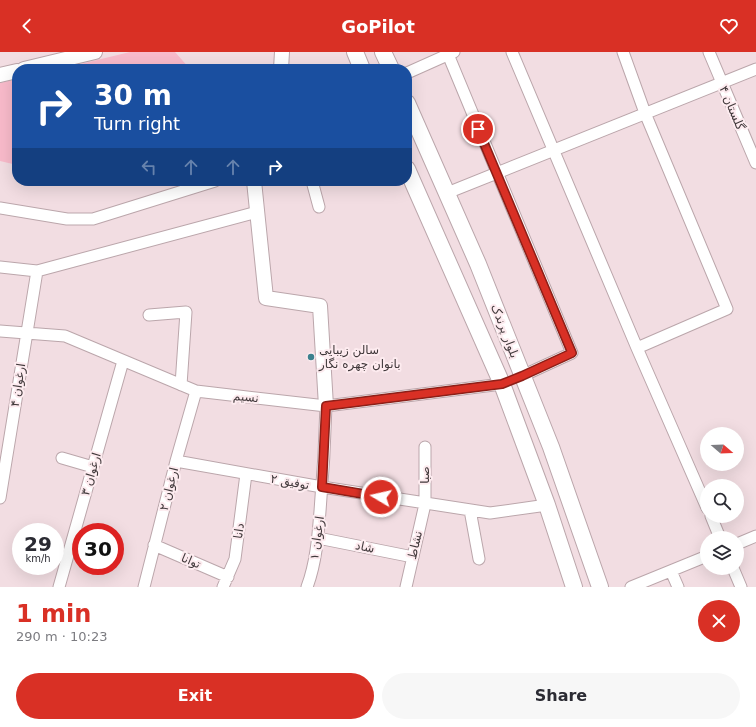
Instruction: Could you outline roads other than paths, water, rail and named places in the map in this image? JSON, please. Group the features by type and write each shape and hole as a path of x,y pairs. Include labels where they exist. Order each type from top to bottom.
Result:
{"main road":[{"path":"355,52 360,64"},
{"path":"383,52 389,64"},
{"name":"بلوار پرندک","path":"412,114 478,264 551,447 600,587"},
{"name":"بلوار پرندک","path":"412,180 502,384 547,505 574,587"},
{"path":"502,384 522,376"}],"street":[{"path":"281,64 282,52"},
{"path":"512,52 637,348 700,492"},
{"path":"622,52 645,114 727,309 637,348"},
{"name":"گلستان ۴","path":"709,52 756,163"},
{"path":"44,64 88,53"},
{"path":"412,71 450,53 497,173 572,353 522,376"},
{"path":"447,193 756,69"},
{"path":"0,75 12,72"},
{"path":"0,208 67,219 93,219 199,186"},
{"path":"254,186 266,298 320,306 326,406"},
{"path":"313,186 319,207"},
{"path":"0,267 37,271 257,212"},
{"name":"ارغوان ۴","path":"0,498 37,271"},
{"path":"149,315 186,312 181,385"},
{"name":"نسیم","path":"0,331 65,336 196,391 326,406 502,384"},
{"name":"ارغوان ۳","path":"60,587 123,361"},
{"name":"ارغوان ۲","path":"144,587 176,461 196,391"},
{"name":"ارغوان ۱","path":"307,587 311,576 318,538 326,406"},
{"name":"صبا","path":"425,447 425,504"},
{"path":"62,458 93,467"},
{"name":"توفیق ۲","path":"176,461 322,487 490,513 547,505"},
{"name":"دانا","path":"226,582 235,559 246,474"},
{"name":"نشاط","path":"406,587 425,504"},
{"path":"470,510 479,559"},
{"path":"744,541 756,536"},
{"name":"شاد","path":"318,538 413,557"},
{"name":"توانا","path":"154,545 226,582"},
{"path":"631,587 700,559"},
{"path":"671,571 678,587"},
{"path":"736,575 741,587"}],"place":[{"name":"سالن زیبایی بانوان چهره نگار","path":"311,357"}]}
